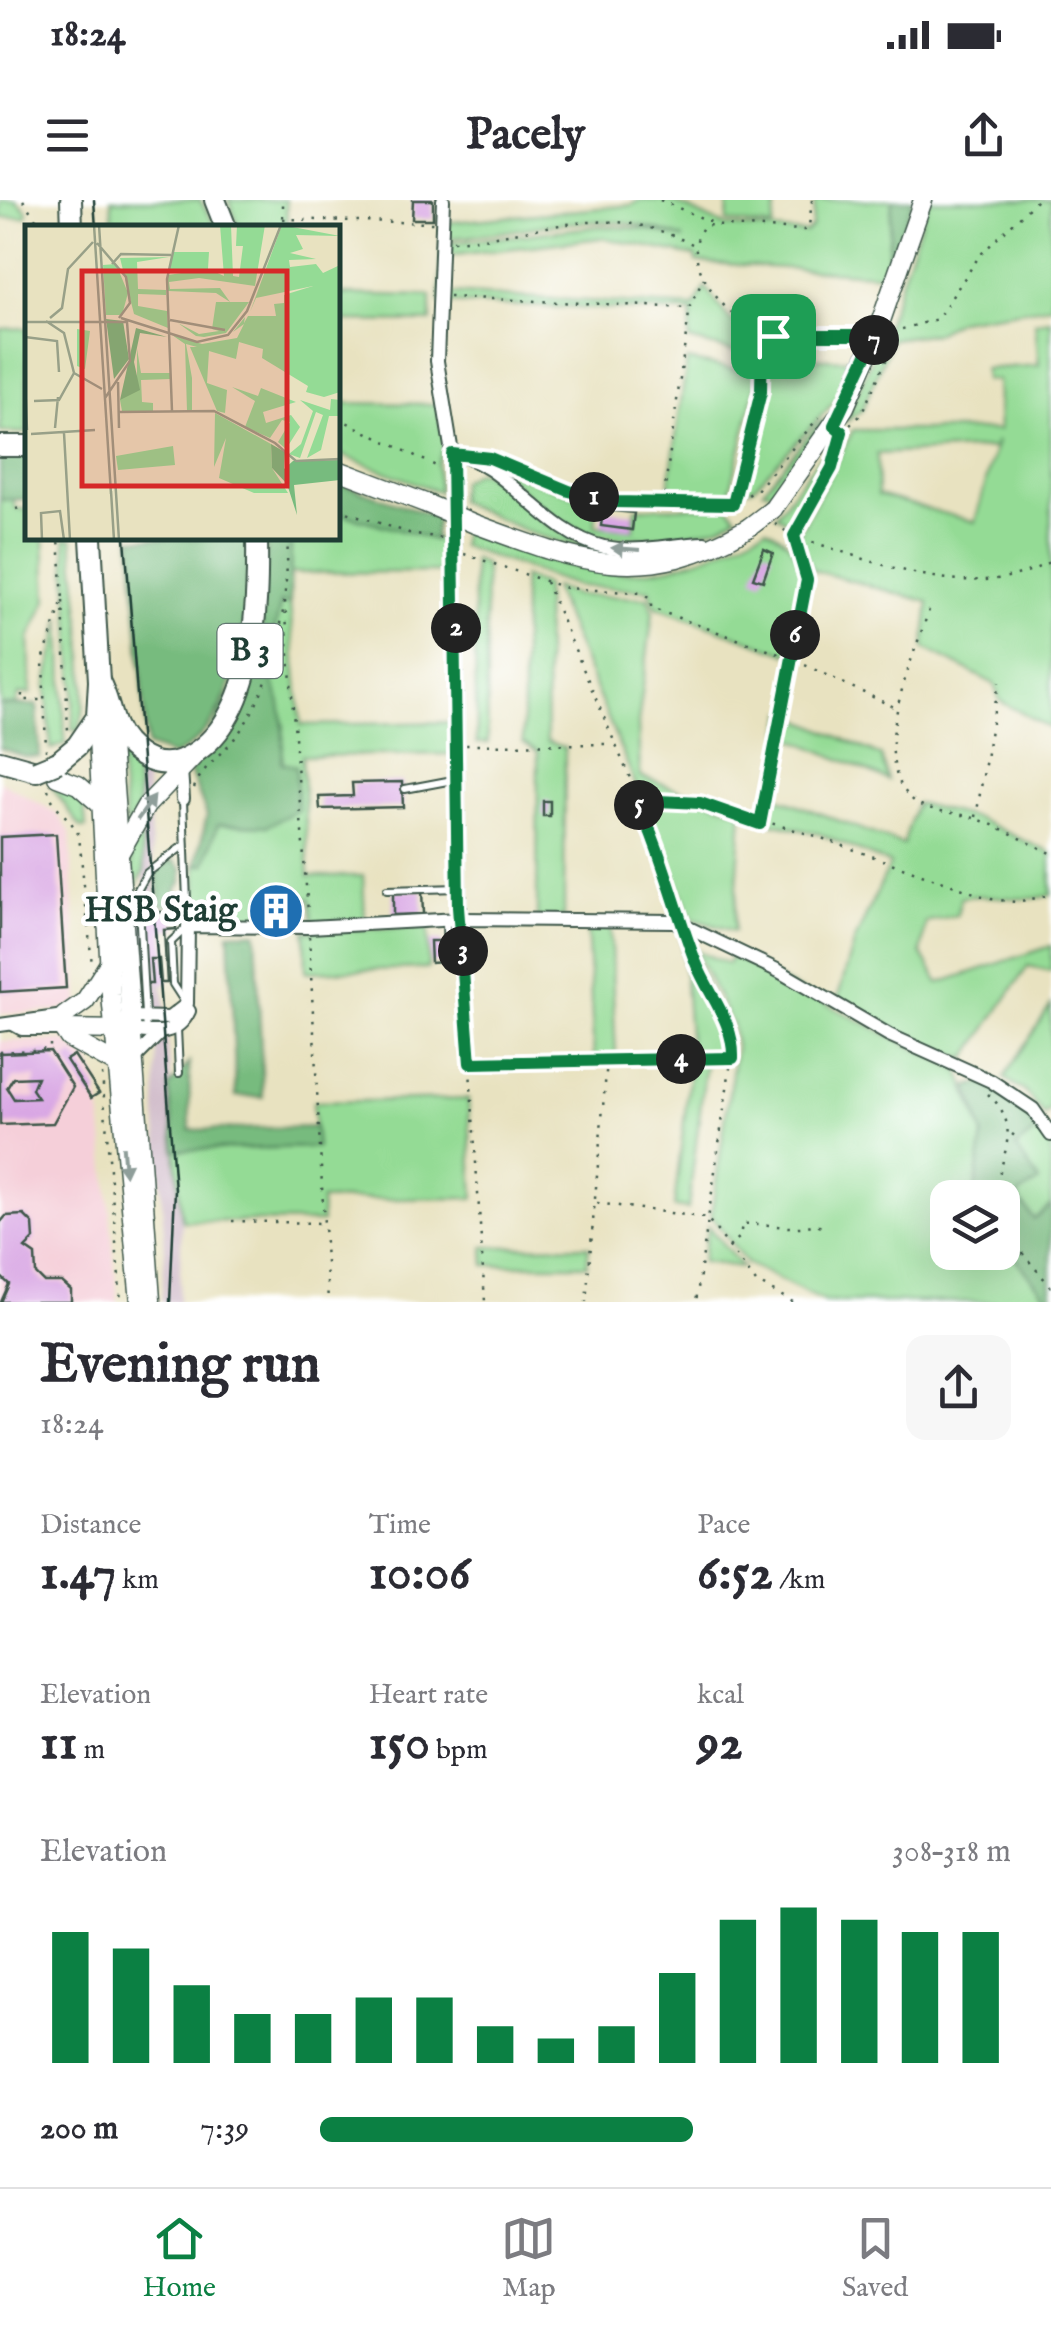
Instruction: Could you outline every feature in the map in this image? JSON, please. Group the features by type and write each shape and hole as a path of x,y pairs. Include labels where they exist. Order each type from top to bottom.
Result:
{"main road":[{"path":"215,200 225,225"},
{"path":"340,471 564,557 616,566 662,564 723,543 772,509 844,407 876,335 923,200"},
{"path":"91,540 99,681 107,696 101,804 108,965 144,1026"},
{"name":"B 3","path":"199,750 230,709 248,664 258,589 257,540"},
{"path":"103,717 124,741 152,762 173,763 199,750"},
{"path":"58,770 103,717"},
{"path":"103,717 144,1026 117,1065 140,1302"},
{"path":"120,852 146,806 199,750"},
{"path":"0,761 36,771 58,770 101,804"},
{"path":"64,1023 85,1001 108,965"},
{"path":"64,1023 144,1026"},
{"path":"64,1023 69,1038 117,1065"},
{"path":"117,1065 151,1302"}],"street":[{"path":"443,200 438,242 438,385 460,455 547,521 602,546 645,550 723,543"},
{"path":"453,921 460,888 460,744 452,474 460,455"},
{"path":"181,769 183,795"},
{"path":"188,1008 188,926 662,920 686,925 793,978 889,1035 992,1081 1033,1109 1051,1134"},
{"path":"144,1026 188,1008"},
{"path":"117,1065 144,1026 188,1008"},
{"path":"7,1024 22,1029 64,1023"}],"lane":[{"path":"460,455 506,464 569,491 613,502 662,506 733,504"},
{"path":"404,788 448,784 459,779"},
{"path":"183,795 188,926"},
{"path":"179,1073 144,1026 138,889 147,873 183,846"},
{"path":"386,890 460,888"},
{"path":"287,906 287,927"},
{"path":"447,960 453,921"}],"path":[{"path":"23,200 40,225"},
{"path":"283,200 283,225"},
{"path":"660,200 712,223 804,230 809,226 812,200"},
{"path":"712,223 700,230 696,246 705,277 734,318 762,335 876,335 937,319 980,255 1037,200"},
{"path":"283,219 439,224"},
{"path":"438,242 600,224 647,226 696,246"},
{"path":"662,506 690,308 705,277"},
{"path":"438,297 690,308"},
{"path":"733,504 761,392 762,335"},
{"path":"760,824 807,580 794,536 832,468 842,432 861,415 888,356"},
{"path":"733,504 758,490 817,419 832,407 844,407"},
{"path":"340,419 452,474"},
{"path":"16,509 25,507"},
{"path":"340,510 453,543 546,582 585,592 642,593 651,600 651,608 790,658 896,708"},
{"path":"794,536 937,580 1007,579 1051,561"},
{"path":"546,582 659,846 697,966 728,1025 733,1058 696,1302"},
{"path":"63,600 70,686 68,727 77,746"},
{"path":"285,601 309,927 328,1302"},
{"path":"929,610 896,708 894,742 904,787 916,802 976,818 1051,853"},
{"path":"976,818 999,682"},
{"path":"22,694 22,700 42,700"},
{"path":"460,744 614,744"},
{"path":"637,800 700,803 760,824 816,836 991,899 1016,902 1051,896"},
{"path":"160,912 188,910"},
{"path":"453,921 470,1063 485,1302"},
{"path":"18,1044 18,1051"},
{"path":"0,1052 50,1049 50,1044"},
{"path":"470,1063 733,1058"},
{"path":"586,1302 606,1061"},
{"path":"117,1065 121,1302"},
{"path":"985,1091 999,1106 1010,1132 1020,1140"},
{"path":"999,1180 1010,1132"},
{"path":"595,1202 707,1218 756,1282 792,1302"},
{"path":"232,1221 323,1222"},
{"path":"728,1248 740,1238 742,1224 769,1222 798,1230 815,1224 821,1227"},
{"path":"1020,1250 1051,1287"}],"shaded area":[{"path":"135,757 145,762 169,1054 182,1221 179,1302 161,1302 165,1250 156,1108 157,1055"},
{"path":"0,781 56,813 70,832 79,1002 57,1011 0,1014"},
{"path":"0,1041 65,1041 90,1063 98,1081 118,1302 0,1302"}],"green space":[{"path":"0,200 16,200 27,211 26,217 0,218"},
{"path":"111,200 200,200 215,225 113,225"},
{"path":"228,200 286,200 287,225 238,225"},
{"path":"640,200 669,200 725,226 806,233 812,227 815,200 892,200 886,275 696,262 695,256 602,238 447,256 447,293 694,307 705,287 729,319 760,337 760,358 689,340 692,312 440,303 441,244 600,226 646,229 684,239 654,228 594,222 442,239 443,223 631,205"},
{"path":"728,200 776,200 773,227 727,222"},
{"path":"892,200 914,200 888,265"},
{"path":"929,200 1051,200 1051,306 959,320 936,333 892,339 862,410 846,422 885,328"},
{"path":"340,294 431,296 431,322 340,321"},
{"path":"1051,320 1051,729 1000,701 994,684 924,648 929,602 812,570 798,535 853,430 999,430 997,380 985,380 984,369 1039,365 1035,322","holes":["997,441 975,522 878,495 877,454 993,448"]},
{"path":"25,328 25,433 0,432 0,329"},
{"path":"766,357 855,360 837,399 753,488 737,490 766,385"},
{"path":"687,360 759,374 728,500 667,499"},
{"path":"340,403 437,404 445,444 437,464 439,492 340,455"},
{"path":"827,419 772,492 763,490 818,424"},
{"path":"835,436 827,466 792,524 776,515"},
{"path":"25,456 25,499 0,500 0,459"},
{"path":"494,467 597,503 595,526 634,530 636,508 728,506 737,516 714,528 690,533 641,538 593,534 556,517"},
{"path":"476,472 489,474 546,524 597,553 533,534 458,501 461,481"},
{"path":"340,484 437,517 434,540 340,514"},
{"path":"13,499 16,509 25,509 25,540 44,540 47,600 29,639 31,693 19,694 16,705 0,705 0,500"},
{"path":"340,514 448,544 448,572 290,573 291,540 340,540"},
{"path":"766,528 784,539 801,566 800,599 788,654 656,607 649,590 577,586 461,546 463,529 581,568 649,571 723,549"},
{"path":"65,540 72,540 82,638 84,693 78,731 72,730 74,689"},
{"path":"131,540 248,540 243,627 228,690 196,740 173,756 147,746"},
{"path":"267,540 291,540 290,605 281,602 266,670 280,703 282,763 296,766 298,810 267,826 218,824 205,864 196,865 207,815 190,772 261,634"},
{"path":"473,559 485,564 488,743 477,743"},
{"path":"523,577 545,585 547,741 565,748 564,917 537,918 538,752 523,742"},
{"path":"553,587 576,595 648,598 653,612 638,723 640,776 742,812 734,931 692,919"},
{"path":"281,602 290,605 301,725 453,722 454,754 302,756 309,876 363,876 365,920 313,922 310,898 262,899 262,924 197,914 196,865 205,864 218,824 267,826 282,763 284,725 266,670"},
{"path":"61,618 65,744 51,749 46,688"},
{"path":"0,705 37,705 40,757 25,757 0,748"},
{"path":"784,712 881,756 888,780 781,734"},
{"path":"119,743 135,757 139,808 126,829"},
{"path":"52,787 68,788 84,801 86,828 81,828"},
{"path":"769,794 903,845 916,803 976,818 1051,853 1051,895 1027,899 961,898 957,915 926,922 921,953 939,983 1051,946 1051,971 1028,966 966,1059 910,1039 837,1000 855,940 890,864 820,834 764,821"},
{"path":"140,825 144,871 133,891 131,846"},
{"path":"173,860 182,869 182,881 176,890 177,906 161,906 156,870"},
{"path":"587,924 610,924 616,1057 594,1058"},
{"path":"428,927 428,968 306,972 305,931"},
{"path":"681,927 718,1014 727,1047 726,1060 706,1062 688,1209 674,1207 691,1062"},
{"path":"256,932 263,1097 236,1096 229,933"},
{"path":"695,950 728,964 732,956 959,1071 983,1135 976,1180 930,1180 930,1270 1020,1270 1020,1264 1051,1302 825,1302 746,1263 711,1216 736,1046 732,1025"},
{"path":"1051,1005 1051,1109 1044,1115 1024,1091 1004,1078"},
{"path":"189,1063 190,1130 315,1127 317,1147 175,1150 169,1087"},
{"path":"983,1082 1025,1110 1040,1128 1016,1147 1039,1181 1020,1194 1020,1180 976,1180 983,1135 968,1086"},
{"path":"468,1099 474,1198 321,1200 322,1222 182,1221 175,1150 316,1147 313,1102"},
{"path":"1040,1128 1051,1143 1051,1205 1034,1219 1020,1200 1015,1147"},
{"path":"1020,1200 1034,1219 1051,1205 1051,1302 1020,1264"},
{"path":"708,1226 742,1267 702,1262"},
{"path":"589,1246 587,1265 485,1265 484,1247"}],"building":[{"path":"413,200 433,200 433,219 412,219"},
{"path":"603,510 634,513 632,530 601,526"},
{"path":"764,549 773,553 763,581 753,578"},
{"path":"402,782 403,807 320,809 319,797 353,796 352,783"},
{"path":"543,801 550,801 550,816 543,816"},
{"path":"56,834 66,988 0,992 0,837"},
{"path":"422,890 423,914 393,915 393,891"},
{"name":"HSB Staig","path":"269,905 284,905 284,917 269,917"},
{"path":"156,912 176,915 176,929 164,930 167,983 161,983 159,959 150,959 152,984 145,984 140,913 156,917"},
{"path":"430,941 442,941 443,962 431,963"},
{"path":"50,1051 73,1087 53,1123 0,1125 0,1053","holes":["37,1077 32,1089 38,1098 14,1099 7,1088 13,1078"]},
{"path":"74,1055 99,1093 91,1098 66,1060"},
{"path":"24,1215 33,1224 34,1239 25,1248 35,1255 36,1274 44,1282 62,1282 71,1290 71,1302 1,1302 9,1284 0,1276 0,1223 6,1216"}],"tram line":[{"path":"94,200 96,225"},
{"path":"125,540 175,1190 170,1302"}],"place":[{"name":"HSB Staig","path":"276,911"}],"route":[{"path":"762,335 773,336 876,335 834,425 842,432 832,468 794,536 807,568 807,580 760,824 700,803 666,798 637,800 659,846 697,966 728,1025 733,1058 470,1063 458,907 460,744 452,454 490,458 569,491 613,502 662,506 733,504 733,490 761,392 762,335"}]}
